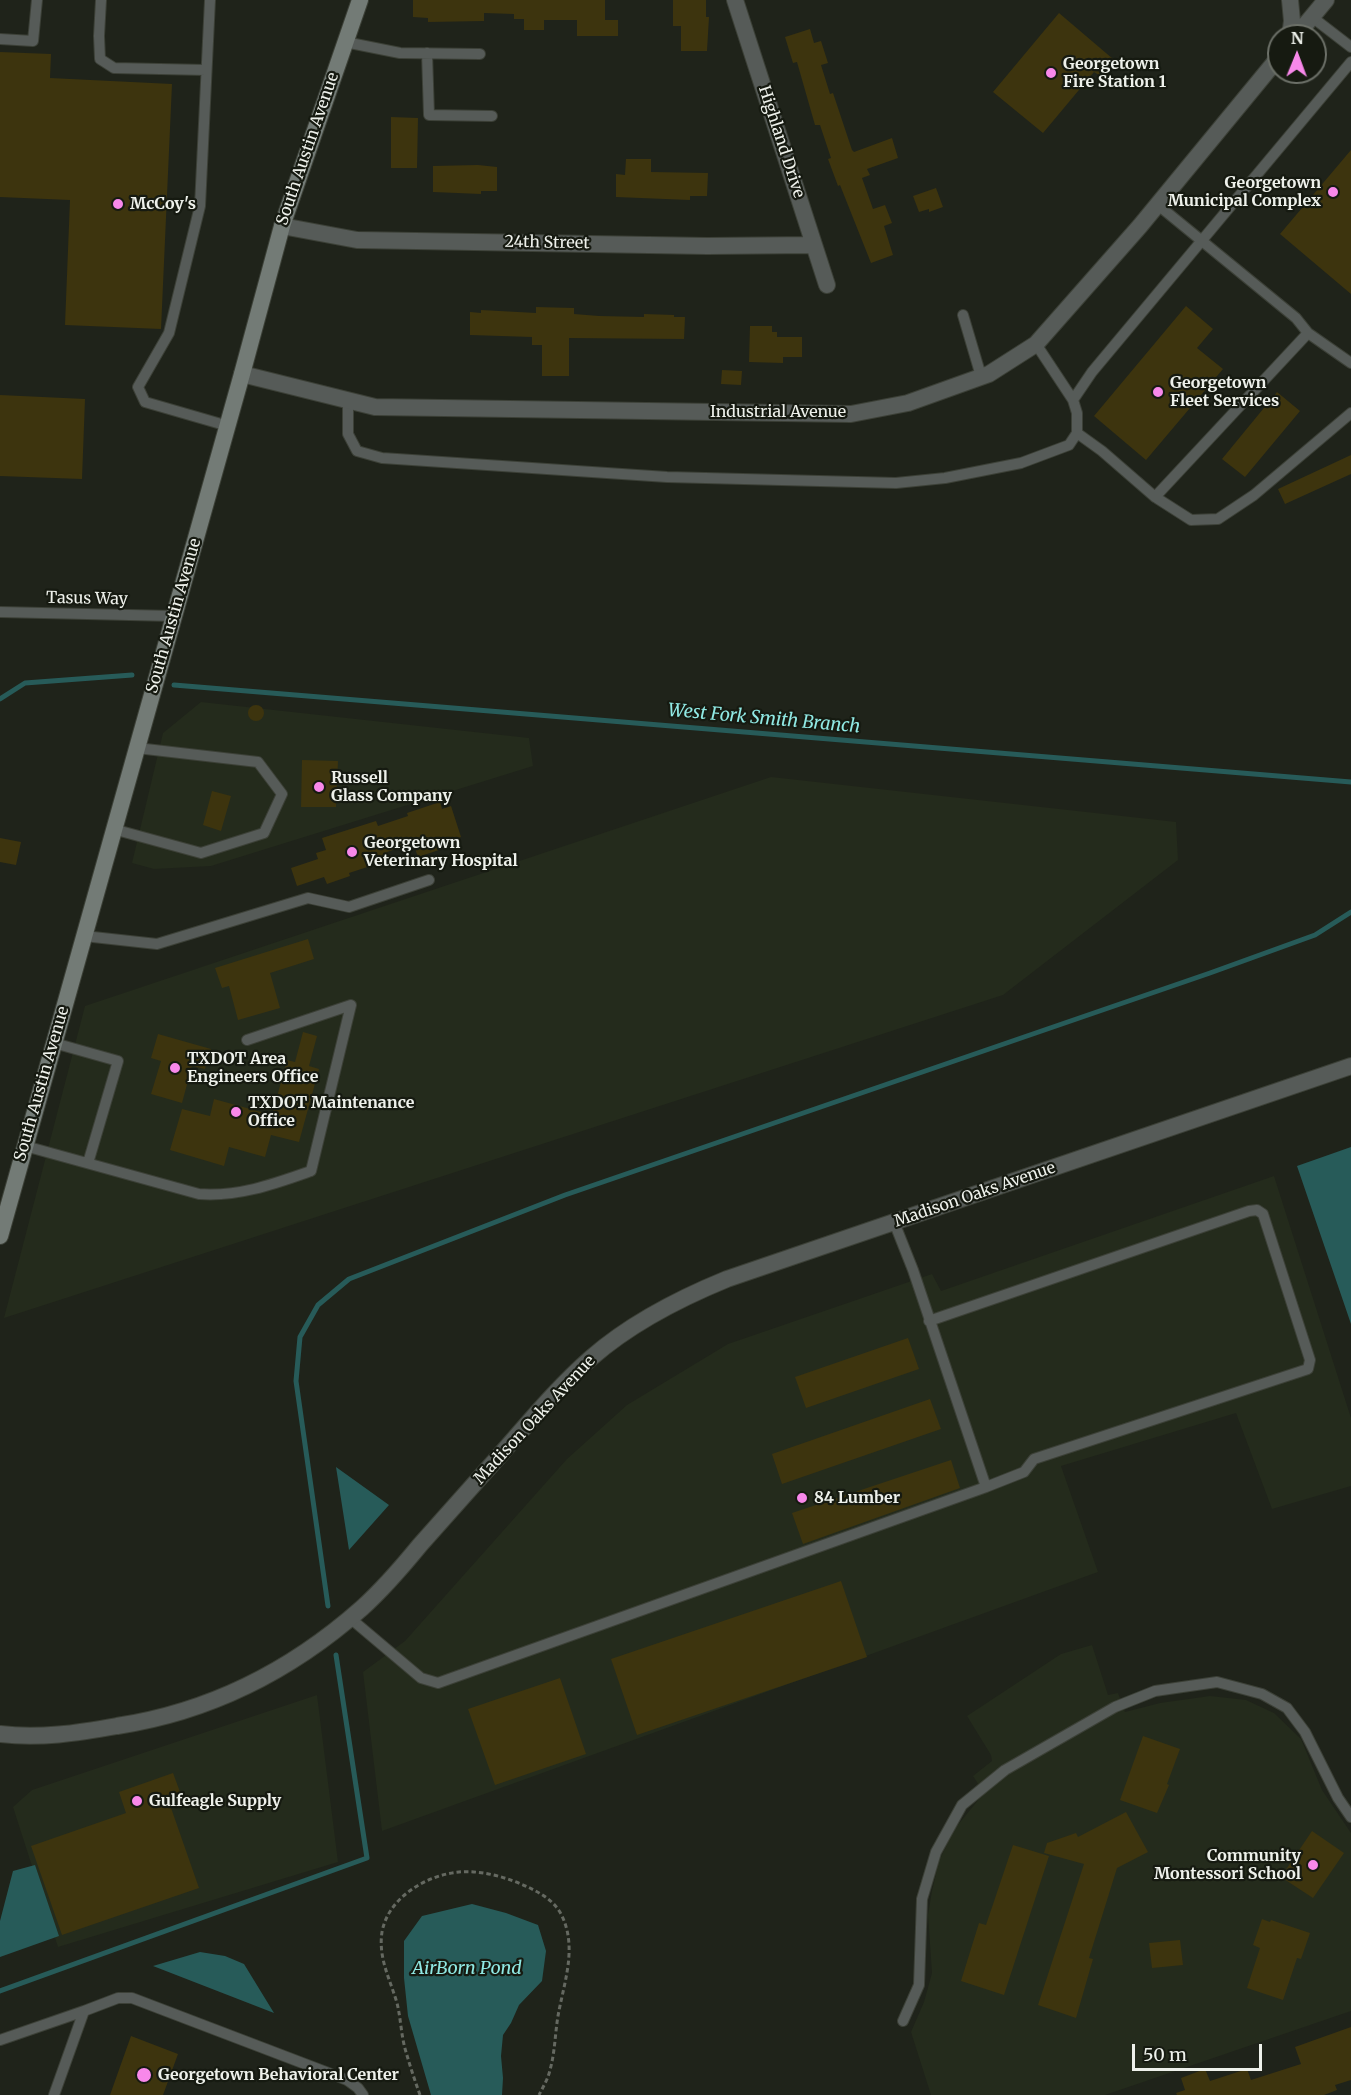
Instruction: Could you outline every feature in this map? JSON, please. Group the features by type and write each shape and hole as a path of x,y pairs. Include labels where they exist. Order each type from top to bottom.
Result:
{"main road":[{"name":"South Austin Avenue","path":"0,1236 282,226 360,0"}],"street":[{"name":"Highland Drive","path":"735,0 827,285"},
{"path":"1290,0 1292,24"},
{"path":"1306,24 1326,0"},
{"name":"Industrial Avenue","path":"242,374 375,407 851,414 908,403 989,374 1036,344 1158,205 1267,72"},
{"name":"24th Street","path":"282,226 357,240 707,246 814,245"},
{"name":"Madison Oaks Avenue","path":"0,1734 17,1736 70,1733 136,1724 176,1714 239,1690 274,1672 350,1618 391,1580 564,1383 592,1357 656,1312 699,1291 1351,1066"}],"lane":[{"path":"0,39 33,41 37,0"},
{"path":"101,0 100,58 114,68 206,70"},
{"path":"210,0 200,206 169,333 138,387 145,402 228,426"},
{"path":"1312,16 1351,47"},
{"path":"345,42 383,51 480,54"},
{"path":"427,53 429,115 492,116"},
{"path":"1073,400 1092,372 1351,62"},
{"path":"1158,205 1296,318 1308,333 1351,363"},
{"path":"963,315 981,376"},
{"path":"1155,497 1308,333"},
{"path":"348,400 348,434 357,451 382,458 667,477 896,483 945,478 1021,463 1069,445 1077,433 1077,413 1073,400 1036,344"},
{"path":"1077,433 1155,497 1191,520 1218,519 1254,495 1351,413"},
{"name":"Tasus Way","path":"0,612 173,616"},
{"path":"113,829 201,853 264,833 282,794 258,762 137,748"},
{"path":"84,936 157,944 308,898 349,907 429,880"},
{"path":"25,1146 199,1194 217,1196 257,1190 311,1171 351,1005 248,1040"},
{"path":"54,1043 118,1061 88,1164"},
{"path":"350,1618 421,1678 438,1683 986,1487 1024,1472 1034,1459 1308,1369 1310,1360 1263,1214 1257,1210 929,1321"},
{"path":"894,1222 986,1487"},
{"path":"903,2021 919,1984 922,1899 936,1852 962,1805 1005,1770 1115,1707 1155,1691 1218,1682 1262,1695 1287,1708 1305,1732 1338,1798 1351,1817"},
{"path":"0,2040 118,1998 132,1998 347,2080 363,2095"},
{"path":"54,2095 84,2011"}],"path":[{"path":"420,2095 405,2050 396,2000 384,1962 382,1933 386,1917 407,1893 423,1883 459,1872 500,1877 519,1883 553,1902 561,1914 570,1954 550,2070 539,2095"}],"shaded area":[{"name":"Russell Glass Company","path":"201,702 529,738 533,766 211,866 154,869 132,863 163,733"},
{"path":"771,777 1176,822 1178,860 1003,995 4,1318 85,1006"},
{"name":"84 Lumber","path":"1274,1176 1351,1418 1351,1486 1272,1509 1236,1413 1061,1466 1098,1572 382,1831 363,1672 405,1641 567,1459 627,1405 728,1344 932,1274 941,1291"},
{"name":"Community Montessori School","path":"1092,1645 1108,1695 1118,1693 1125,1712 1160,1703 1210,1696 1246,1700 1274,1713 1301,1739 1322,1790 1351,1833 1351,2011 1105,2095 931,2095 911,2032 924,2002 932,1973 928,1915 932,1891 939,1861 948,1842 957,1826 984,1793 973,1776 992,1761 991,1755 967,1716 1061,1654"},
{"path":"317,1695 338,1862 58,1947 13,1807 32,1790"}],"water":[{"path":"1351,1147 1351,1324 1297,1166"},
{"path":"336,1467 389,1505 349,1550"},
{"path":"35,1865 59,1936 0,1957 0,1921 13,1871"},
{"name":"AirBorn Pond","path":"472,1904 538,1925 546,1951 542,1981 519,2005 503,2035 502,2095 431,2095 408,2016 404,1978 404,1941 422,1916"},
{"path":"200,1952 225,1956 244,1964 274,2013 153,1966"}],"building":[{"path":"413,0 605,0 605,20 618,20 618,36 577,36 577,20 544,20 544,30 524,30 524,19 514,19 514,14 484,13 484,21 428,22 428,18 413,17"},
{"path":"673,0 706,0 706,17 709,17 707,51 681,51 681,26 673,26"},
{"name":"Georgetown Fire Station 1","path":"1059,13 1113,59 1099,75 1094,72 1043,133 993,92"},
{"path":"810,29 814,43 821,41 828,63 821,65 852,150 854,152 892,138 898,158 867,169 870,175 862,178 873,209 885,205 892,223 884,226 893,255 871,263 840,185 838,186 828,159 831,158 820,125 815,125 797,62 793,63 785,37"},
{"name":"McCoy's","path":"0,52 51,54 50,78 172,84 161,329 65,325 70,200 0,197"},
{"path":"391,117 418,118 417,168 391,168"},
{"name":"Georgetown Municipal Complex","path":"1351,150 1351,294 1280,234"},
{"path":"626,159 651,159 651,172 708,173 707,196 690,196 690,200 616,197 616,174 625,175"},
{"path":"433,166 497,167 497,191 481,191 481,194 433,192"},
{"path":"936,188 943,207 929,212 929,209 919,212 913,196"},
{"name":"Georgetown Fleet Services","path":"1186,306 1213,329 1197,348 1223,369 1146,460 1094,416"},
{"path":"536,307 574,308 574,314 599,316 644,317 644,314 685,317 684,339 569,338 569,376 542,376 542,345 532,345 532,337 470,335 470,312 481,313 481,310 536,313"},
{"path":"750,326 772,326 772,332 777,332 777,337 802,337 802,357 783,357 783,363 749,362"},
{"path":"722,370 742,371 741,385 721,384"},
{"path":"1277,392 1300,411 1245,477 1222,459"},
{"path":"0,395 85,399 82,479 0,476"},
{"path":"1351,455 1351,474 1285,504 1278,489"},
{"path":"256,705 264,713 256,721 248,713"},
{"name":"Russell Glass Company","path":"302,760 338,761 336,807 301,807"},
{"path":"212,791 231,796 221,831 203,825"},
{"path":"440,802 442,809 451,806 461,837 452,840 454,845 418,857 413,843 387,852 389,860 349,873 350,876 327,884 324,877 297,886 291,868 318,859 316,853 326,850 322,838 376,821 378,826"},
{"path":"0,838 21,842 16,865 0,862"},
{"path":"308,939 314,959 270,973 280,1008 238,1020 229,986 222,988 215,968"},
{"name":"TXDOT Maintenance Office","path":"303,1032 317,1036 309,1066 319,1069 299,1142 271,1135 265,1157 229,1147 224,1166 170,1150 182,1109 210,1116 214,1099 272,1115 287,1060 295,1062"},
{"name":"TXDOT Area Engineers Office","path":"158,1034 211,1049 205,1069 192,1066 182,1103 151,1094 161,1061 151,1058"},
{"path":"908,1338 919,1369 806,1408 795,1377"},
{"path":"930,1399 941,1429 782,1484 772,1454"},
{"path":"951,1460 960,1488 803,1544 792,1513"},
{"path":"841,1581 867,1657 637,1735 611,1659"},
{"path":"560,1678 586,1754 495,1785 468,1709"},
{"path":"1143,1736 1180,1749 1167,1784 1169,1785 1157,1813 1120,1800"},
{"path":"173,1773 183,1800 170,1805 199,1888 62,1935 31,1846 126,1813 119,1792"},
{"path":"1126,1812 1148,1852 1117,1868 1089,1958 1093,1959 1076,2018 1038,2005 1084,1864 1044,1853 1047,1843 1076,1833 1078,1837"},
{"name":"Community Montessori School","path":"1312,1831 1344,1853 1313,1898 1281,1877"},
{"path":"1013,1845 1049,1856 1004,1995 961,1981 979,1923 986,1925"},
{"path":"1262,1919 1310,1933 1301,1959 1297,1958 1283,2000 1247,1988 1260,1948 1253,1945"},
{"path":"1180,1940 1183,1965 1152,1968 1149,1943"},
{"path":"1351,2027 1351,2080 1335,2085 1337,2090 1324,2095 1177,2095 1176,2093 1185,2090 1181,2078 1205,2069 1210,2081 1247,2069 1251,2080 1301,2064 1295,2047"},
{"name":"Georgetown Behavioral Center","path":"131,2036 178,2054 163,2095 110,2095"}],"waterway":[{"name":"West Fork Smith Branch","path":"0,699 25,683 132,675"},
{"name":"West Fork Smith Branch","path":"174,685 1351,782"},
{"path":"328,1606 296,1381 300,1337 318,1305 349,1279 565,1195 1315,935 1351,912"},
{"path":"0,1991 367,1858 336,1655"}],"place":[{"name":"Georgetown Fire Station 1","path":"1051,73"},
{"name":"Georgetown Municipal Complex","path":"1333,192"},
{"name":"McCoy's","path":"118,204"},
{"name":"Georgetown Fleet Services","path":"1158,392"},
{"name":"Russell Glass Company","path":"319,787"},
{"name":"Georgetown Veterinary Hospital","path":"352,852"},
{"name":"TXDOT Area Engineers Office","path":"175,1068"},
{"name":"TXDOT Maintenance Office","path":"236,1112"},
{"name":"84 Lumber","path":"802,1498"},
{"name":"Gulfeagle Supply","path":"137,1801"},
{"name":"Community Montessori School","path":"1313,1865"},
{"name":"Georgetown Behavioral Center","path":"144,2075"}]}
